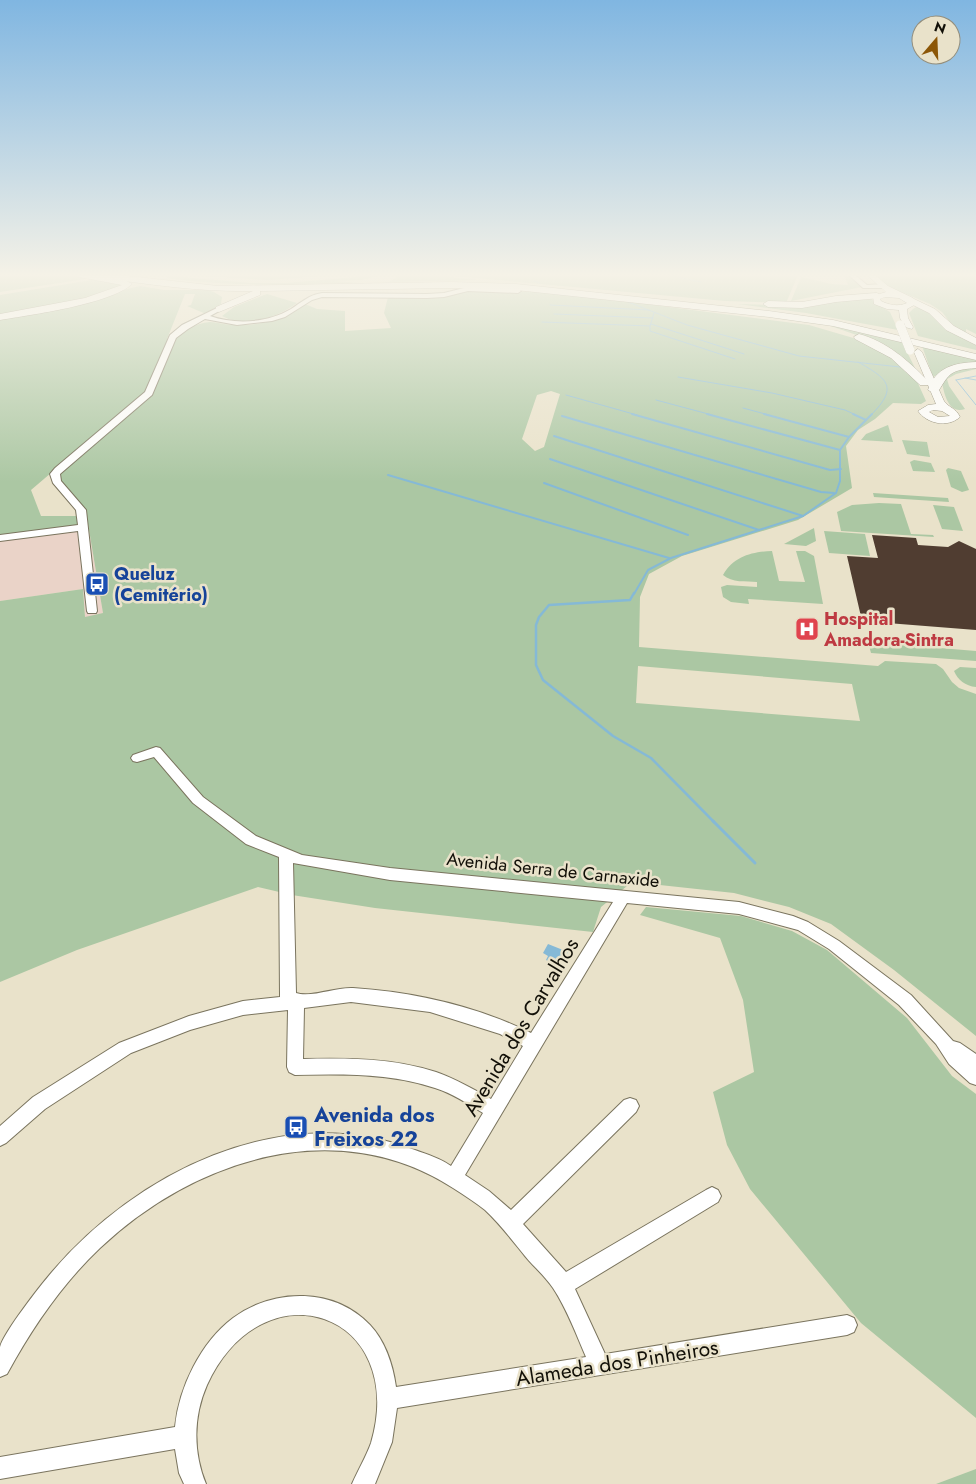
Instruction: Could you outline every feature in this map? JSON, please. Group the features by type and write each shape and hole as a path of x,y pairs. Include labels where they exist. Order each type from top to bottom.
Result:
{"highway":[{"path":"874,344 890,351 907,364 924,383"},
{"path":"922,344 976,357"},
{"path":"942,344 976,352"},
{"path":"934,390 936,380 946,372 976,365"}],"main road":[{"path":"912,344 931,406 923,411 930,418 948,420 955,417 953,412 944,408 939,402 914,351"}],"street":[{"path":"92,611 81,510 56,481 55,474 149,393 170,344"},
{"path":"0,538 83,527"},
{"name":"Avenida Serra de Carnaxide","path":"137,758 156,751 198,800 251,840 300,860 390,874 739,908 762,912 803,926 834,945 905,1000 942,1039 976,1064"},
{"path":"286,855 295,1068 381,1069 437,1080 495,1110"},
{"name":"Avenida dos Carvalhos","path":"454,1177 622,898"},
{"path":"0,1137 40,1103 125,1048 198,1020 243,1008 351,995 430,1005 504,1028 534,1043"},
{"name":"Avenida Serra de Carnaxide","path":"942,1039 955,1059 976,1077"},
{"path":"510,1224 630,1106"},
{"path":"0,1367 13,1342 52,1286 95,1240 141,1202 190,1174 239,1154 289,1142 347,1140 375,1144 429,1163 484,1197 563,1285 600,1366"},
{"path":"563,1285 712,1196"},
{"path":"195,1484 190,1474 185,1436 191,1397 207,1362 230,1334 259,1314 290,1304 319,1305 345,1317 367,1337 382,1365 388,1399 385,1434 373,1469 363,1484"},
{"name":"Alameda dos Pinheiros","path":"388,1399 847,1325"},
{"path":"0,1468 185,1436"}],"shaded area":[{"path":"88,524 103,613 85,618 83,589 0,601 0,537"}],"green space":[{"path":"0,344 870,344 897,362 916,379 926,401 921,404 893,403 875,419 858,430 846,446 852,488 798,520 682,556 649,574 640,597 639,647 878,666 885,661 936,664 943,669 959,688 976,694 976,1036 894,970 831,924 789,907 734,893 632,882 601,907 593,932 375,908 292,895 258,887 77,950 0,982 0,601 83,589 85,617 103,613 86,512 62,484 60,476 63,470 58,467 31,490 41,516 76,516 83,527 0,537","holes":["551,391 560,394 544,447 535,451 522,439 537,395","638,666 852,684 860,721 636,703"]},
{"path":"876,344 903,344 914,369"},
{"path":"952,344 976,344 976,350"},
{"path":"922,346 976,359 976,365 948,369 933,377"},
{"path":"976,367 976,369 956,374 947,379 949,386 965,409 955,409 948,402 942,382 953,371"},
{"path":"888,425 893,442 861,440 866,434"},
{"path":"902,440 927,442 930,457 907,454"},
{"path":"914,460 931,463 935,472 913,471 910,462"},
{"path":"948,468 961,471 969,490 962,492 951,487 946,470"},
{"path":"873,493 948,498 949,502 874,497"},
{"path":"901,504 911,534 933,535 934,537 841,531 837,512 852,505"},
{"path":"933,505 954,507 963,531 942,529"},
{"path":"814,528 816,541 806,546 784,544"},
{"path":"824,531 865,534 870,556 829,553"},
{"path":"772,551 779,581 805,582 796,551 805,551 814,556 823,604 748,599 749,604 731,602 723,597 721,587 727,585 757,587 757,582 735,580 723,575 732,563 744,556 757,552"},
{"path":"868,642 976,651 976,661 871,653"},
{"path":"960,667 976,668 976,687 965,684 958,677 954,671"},
{"path":"646,907 741,916 792,931 827,950 907,1018 952,1076 976,1094 976,1418 861,1323 750,1189 727,1145 713,1092 754,1072 743,1000 720,938 640,915"},
{"path":"976,1469 976,1484 936,1484"}],"water":[{"path":"548,944 568,952 562,962 556,960 554,964 546,960 548,956 543,953"}],"building":[{"path":"872,535 916,538 918,545 948,547 959,541 976,549 976,630 862,621 847,556 878,558"}],"waterway":[{"path":"690,344 735,359"},
{"path":"714,344 744,354"},
{"path":"757,344 799,356 859,363"},
{"path":"859,363 900,367"},
{"path":"859,363 877,374 886,384 885,397 871,415"},
{"path":"966,378 976,376"},
{"path":"678,377 772,393 845,410 856,415"},
{"path":"966,378 976,380"},
{"path":"966,378 956,380 976,405"},
{"path":"566,395 637,415"},
{"path":"656,400 712,415"},
{"path":"743,408 769,415"},
{"path":"632,414 830,470 840,469"},
{"path":"707,414 840,450"},
{"path":"764,414 849,437"},
{"path":"853,414 866,420"},
{"path":"866,420 871,415"},
{"path":"562,416 821,492 834,493"},
{"path":"849,437 866,420"},
{"path":"554,436 803,516"},
{"path":"840,450 849,437"},
{"path":"840,450 840,469"},
{"path":"550,459 759,530"},
{"path":"803,516 836,493 840,481 840,469"},
{"path":"388,475 669,558"},
{"path":"544,483 688,535"},
{"path":"759,530 803,516"},
{"path":"634,594 648,570 671,558 759,530"},
{"path":"634,593 630,600 549,605 539,617 536,625 536,665 543,680 613,736 651,758 714,822"},
{"path":"714,822 755,863"}],"place":[{"name":"Queluz (Cemitério)","path":"97,584"},
{"name":"Hospital Amadora-Sintra","path":"807,629"},
{"name":"Avenida dos Freixos 22","path":"296,1127"}]}
